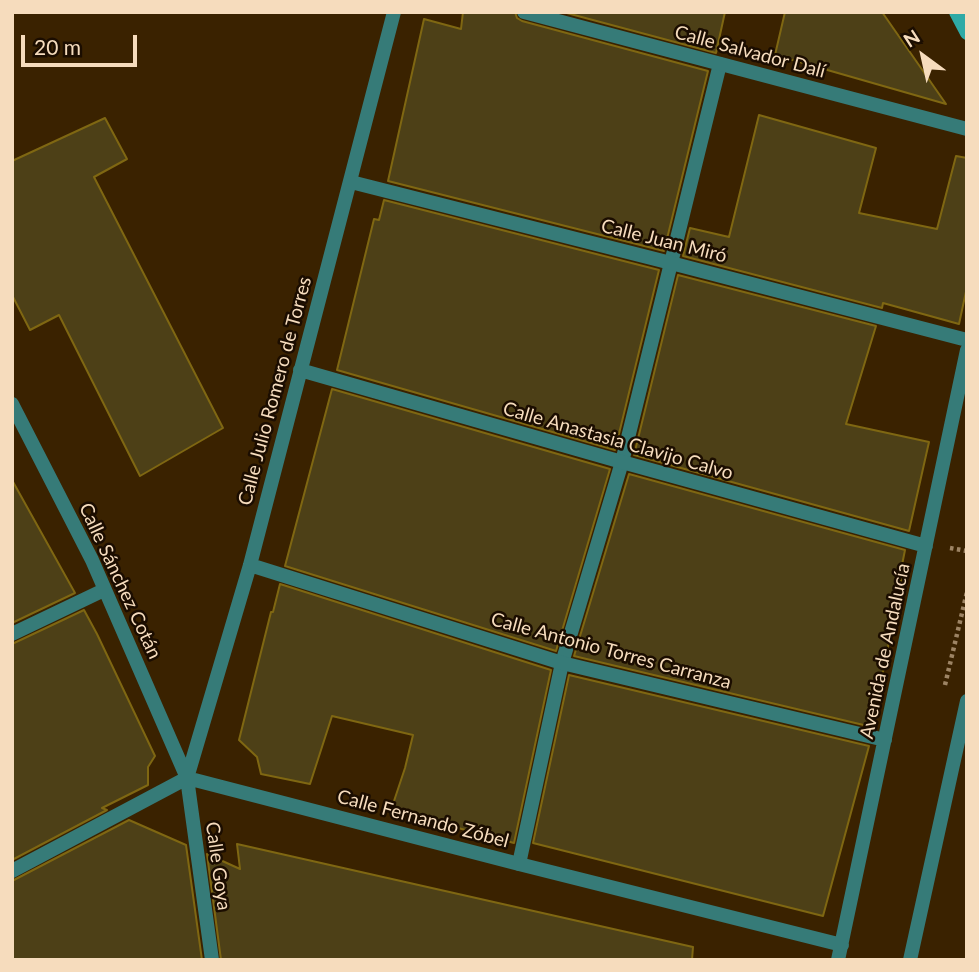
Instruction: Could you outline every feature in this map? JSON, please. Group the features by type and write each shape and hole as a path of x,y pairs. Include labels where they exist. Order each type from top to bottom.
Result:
{"main road":[{"path":"956,13 967,33"}],"street":[{"name":"Calle Julio Romero de Torres","path":"187,778 250,565 394,12"},
{"name":"Calle Salvador Dalí","path":"524,12 967,129"},
{"path":"519,864 562,663 622,462 720,64"},
{"name":"Calle Juan Miró","path":"351,181 967,340"},
{"name":"Avenida de Andalucía","path":"838,960 967,350"},
{"name":"Calle Anastasia Clavijo Calvo","path":"300,370 926,546"},
{"name":"Calle Sánchez Cotán","path":"12,404 92,560 187,778"},
{"name":"Calle Antonio Torres Carranza","path":"250,565 562,663 886,740"},
{"path":"12,634 104,590"},
{"path":"915,958 960,762 967,701"},
{"path":"12,871 187,778"},
{"name":"Calle Fernando Zóbel","path":"187,778 842,945"},
{"name":"Calle Goya","path":"187,778 212,960"}],"path":[{"path":"949,548 967,551"}],"building":[{"path":"463,12 515,12 517,18 522,21 708,71 664,251 388,181 424,19 461,29"},
{"path":"563,12 725,12 716,53"},
{"path":"785,12 882,12 946,104 775,55"},
{"path":"759,115 876,148 859,213 937,229 956,156 967,158 967,287 959,324 883,303 882,308 683,256 690,228 729,237"},
{"path":"105,118 127,159 94,177 223,428 140,476 59,315 30,330 12,295 12,161"},
{"path":"384,200 659,270 615,450 337,370 374,219 379,220"},
{"path":"678,275 876,326 846,424 929,442 909,531 634,455"},
{"path":"332,389 610,469 556,651 285,566"},
{"path":"629,474 905,550 872,727 574,656"},
{"path":"12,480 75,593 12,623"},
{"path":"280,584 551,670 514,843 391,810 413,735 332,716 310,784 261,774 257,757 239,740"},
{"path":"84,610 155,756 148,767 148,785 12,860 12,644"},
{"path":"569,675 869,746 823,916 533,843"},
{"path":"129,820 186,845 202,960 12,960 12,881"},
{"path":"237,844 693,947 692,960 221,960 207,854 240,869"}]}
